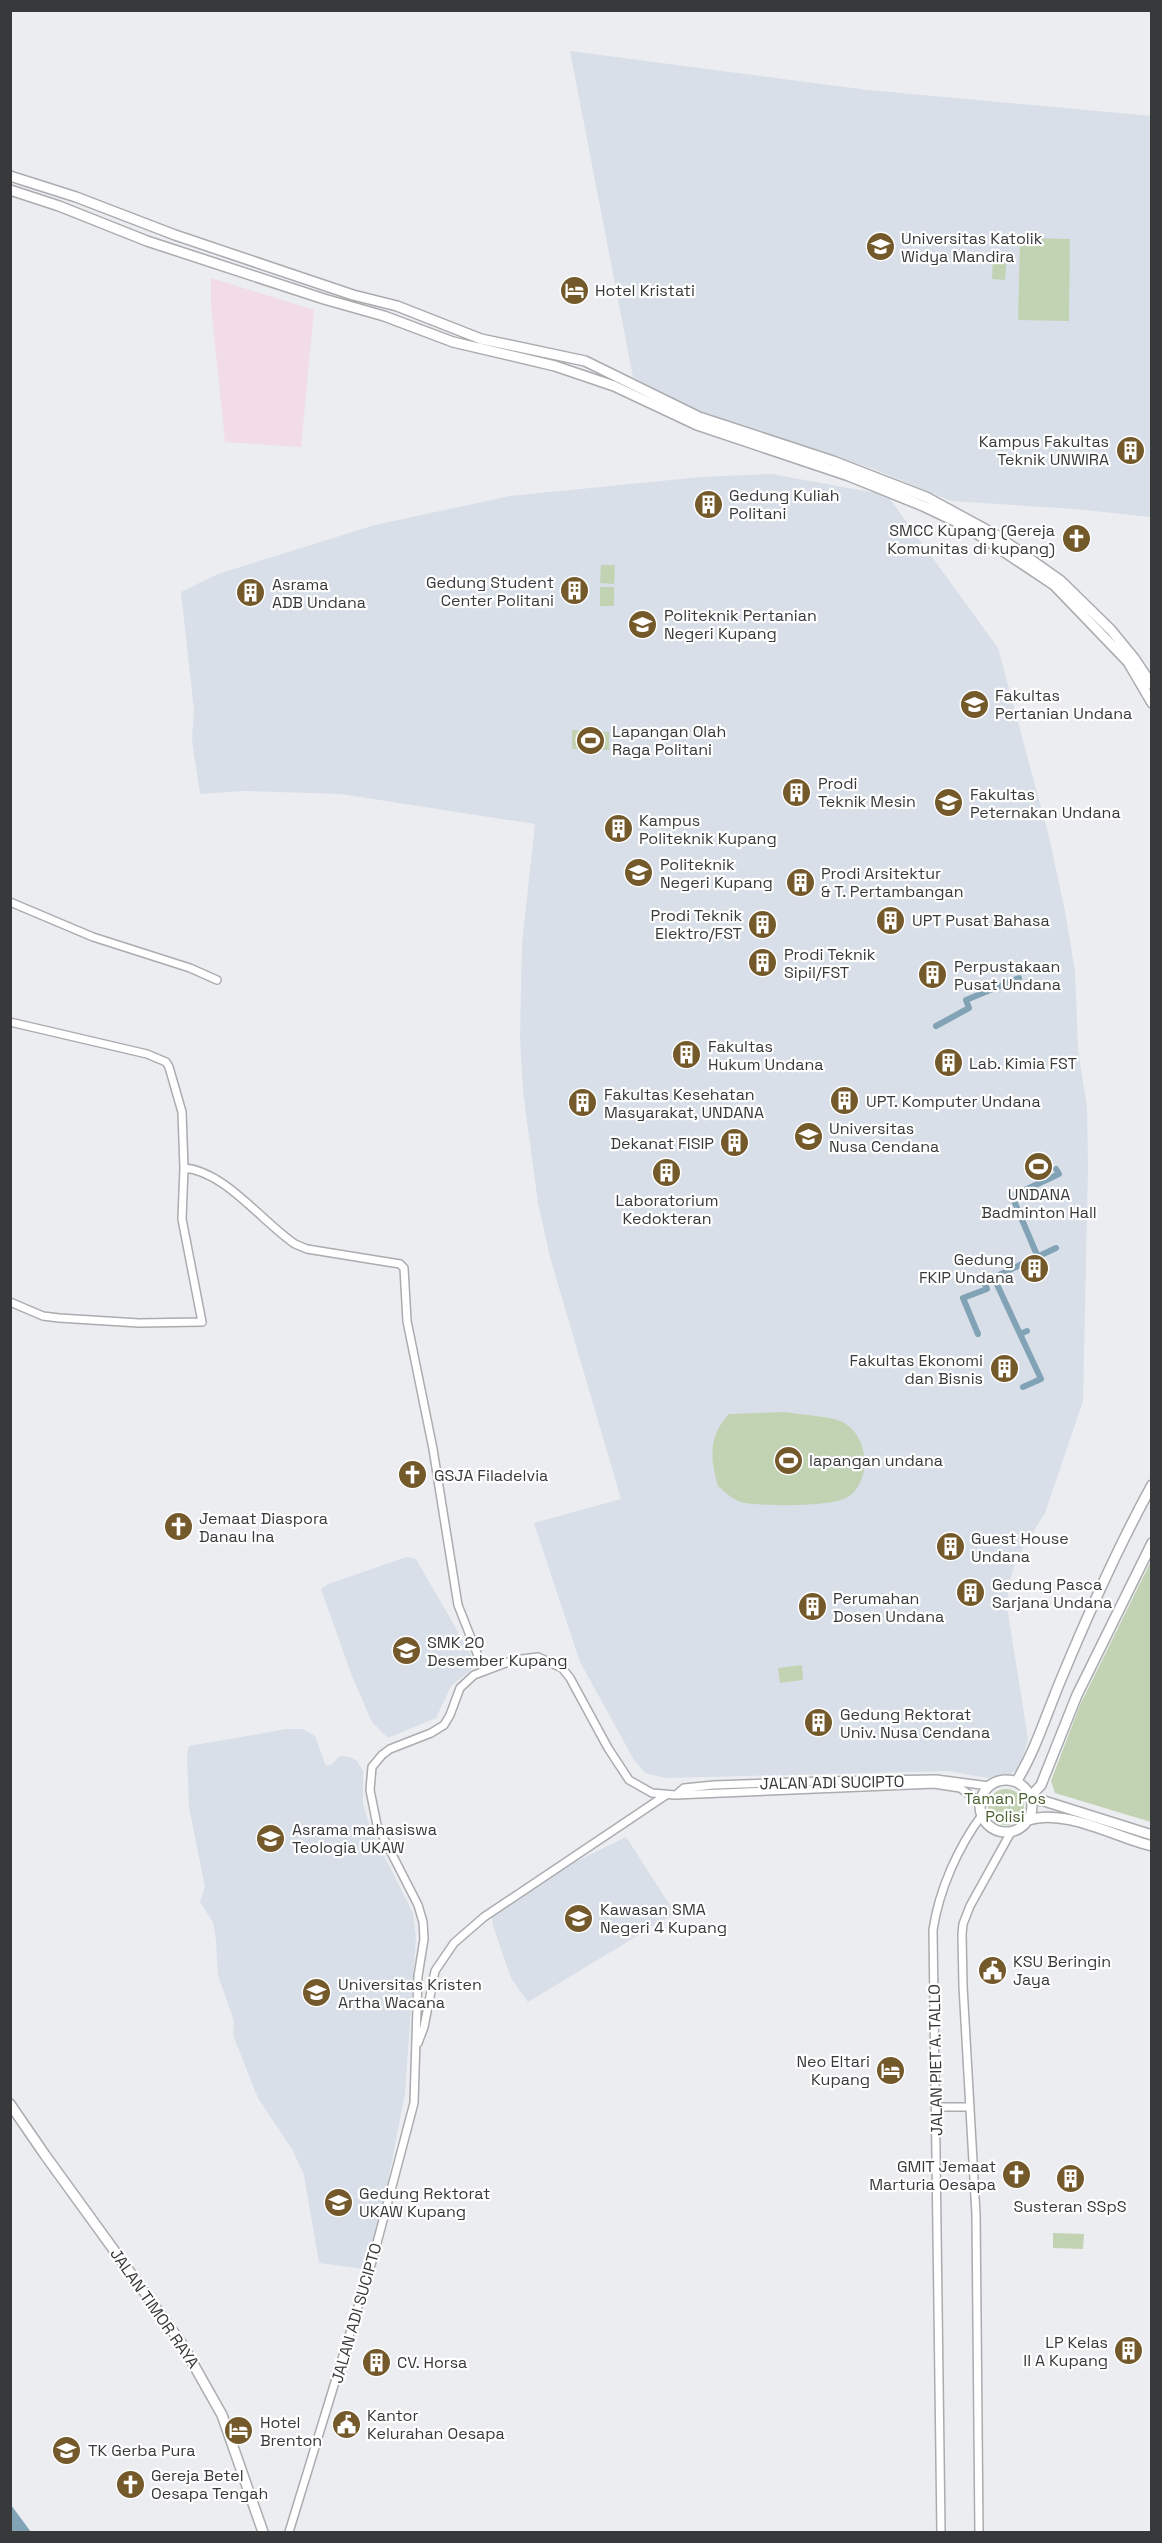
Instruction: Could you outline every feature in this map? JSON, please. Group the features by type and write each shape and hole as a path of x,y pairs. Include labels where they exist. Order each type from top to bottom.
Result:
{"highway":[{"path":"10,176 58,191 145,225 353,295 397,306 481,339 585,361 699,417 833,461 924,501 996,535 1042,572 1128,663 1152,703"},
{"path":"10,190 53,204 147,241 263,277 324,299 384,316 453,342 555,366 614,386 697,425 924,501"},
{"path":"53,204 58,191"},
{"path":"263,277 267,265"},
{"path":"579,375 585,361"},
{"path":"1042,572 1067,586 1096,614 1134,658 1152,685"},
{"path":"1016,1782 1029,1760 1118,1550 1152,1485"},
{"path":"1030,1798 1041,1785 1077,1695 1152,1543"},
{"path":"998,1782 1016,1782 1027,1791 1031,1813 1028,1820 1018,1829 1011,1832 993,1829 982,1815 980,1802 989,1786 998,1782"},
{"path":"1030,1798 1152,1835"},
{"path":"1028,1820 1047,1816 1069,1820 1152,1846"},
{"name":"JALAN TIMOR RAYA","path":"10,2103 45,2156 176,2335 200,2373 222,2415 263,2532"}],"main road":[{"path":"10,902 93,937 190,968 217,980"},
{"path":"10,1022 147,1054 166,1062 177,1088 182,1112 184,1168 182,1219 202,1322 140,1323 59,1318 43,1316 10,1302"},
{"path":"184,1168 195,1168 226,1186 295,1244 307,1249 400,1264 404,1268 407,1322 433,1449 458,1605 484,1671"},
{"name":"JALAN ADI SUCIPTO","path":"290,2532 363,2293 414,2103 418,1986 424,1939 423,1922 418,1905 377,1825 370,1790 370,1775 372,1767 382,1755 444,1725 464,1684 474,1675 514,1660 530,1658 547,1660 562,1668 580,1694 608,1748 629,1780 652,1792 675,1795 934,1784 960,1788 980,1802"},
{"name":"JALAN ADI SUCIPTO","path":"675,1795 684,1788 714,1785 823,1781 936,1779 989,1786"},
{"path":"417,2046 424,2027 435,1971 454,1943 484,1917 666,1795"},
{"name":"JALAN PIET A. TALLO","path":"941,2532 932,1957 934,1922 949,1876 970,1830 982,1815"},
{"name":"JALAN PIET A. TALLO","path":"979,2532 976,2214 962,1952 963,1924 970,1906 1011,1832"},
{"path":"936,2107 970,2108"}],"shaded area":[{"name":"Universitas Katolik Widya Mandira","path":"570,51 868,90 1151,116 1151,517 1075,509 951,501 874,469 702,414 633,377"},
{"path":"211,278 314,310 301,447 225,442 211,305"},
{"name":"Universitas Nusa Cendana","path":"771,474 887,495 998,648 1049,837 1065,911 1075,971 1078,1049 1087,1108 1088,1167 1083,1401 1045,1513 1017,1558 1009,1583 1007,1607 1028,1739 1019,1768 1009,1775 993,1779 948,1771 666,1778 645,1773 634,1760 580,1662 534,1523 621,1499 550,1257 538,1203 523,1091 520,1038 522,944 535,824 341,794 244,791 200,794 192,740 194,710 181,592 218,574 375,525 510,496 701,477"},
{"name":"SMK 20 Desember Kupang","path":"407,1557 416,1559 477,1665 451,1686 436,1718 388,1738 372,1722 352,1676 321,1589 328,1584"},
{"name":"Universitas Kristen Artha Wacana","path":"287,1729 303,1729 315,1736 326,1766 332,1764 340,1756 350,1757 357,1761 363,1771 363,1804 371,1830 413,1913 416,1937 405,2093 383,2207 364,2269 319,2263 304,2175 292,2149 258,2098 233,2035 234,2021 218,1975 213,1922 200,1902 205,1887 189,1807 187,1754 189,1746"},
{"name":"Kawasan SMA Negeri 4 Kupang","path":"626,1837 675,1913 528,2002 511,1978 492,1917 500,1908 575,1862"}],"green space":[{"path":"1020,238 1070,239 1069,321 1018,320"},
{"path":"993,256 1007,257 1005,280 992,279"},
{"path":"601,565 615,565 614,584 600,583"},
{"path":"600,587 614,587 614,606 600,606"},
{"name":"Lapangan Olah Raga Politani","path":"572,730 609,732 609,750 572,749"},
{"name":"lapangan undana","path":"786,1412 828,1418 850,1427 862,1447 864,1458 861,1481 855,1491 838,1501 781,1505 745,1503 730,1496 718,1486 712,1457 714,1439 722,1422 729,1414"},
{"path":"1151,1561 1151,1822 1055,1793 1051,1781 1080,1705"},
{"path":"802,1665 803,1680 780,1683 778,1668"},
{"name":"Taman Pos Polisi","path":"1006,1789 1018,1795 1024,1807 1018,1819 1006,1825 994,1819 988,1807 994,1795"},
{"path":"1053,2233 1084,2234 1083,2249 1053,2248"}],"water":[{"path":"11,2505 31,2532 11,2532"}],"waterway":[{"path":"936,1026 969,1008 966,1000 1019,978"},
{"path":"1037,1255 1012,1196 1059,1174 1056,1169"},
{"path":"978,1334 963,1298 987,1289 984,1282 1056,1248"},
{"path":"994,1278 1020,1334 1027,1331"},
{"path":"1020,1334 1041,1379 1023,1387"}],"place":[{"name":"Universitas Katolik Widya Mandira","path":"880,247"},
{"name":"Hotel Kristati","path":"574,290"},
{"name":"Kampus Fakultas Teknik UNWIRA","path":"1130,450"},
{"name":"Gedung Kuliah Politani","path":"708,504"},
{"name":"SMCC Kupang (Gereja Komunitas di kupang)","path":"1076,539"},
{"name":"Gedung Student Center Politani","path":"575,591"},
{"name":"Asrama ADB Undana","path":"251,593"},
{"name":"Politeknik Pertanian Negeri Kupang","path":"643,624"},
{"name":"Fakultas Pertanian Undana","path":"974,704"},
{"name":"Lapangan Olah Raga Politani","path":"591,740"},
{"name":"Prodi Teknik Mesin","path":"797,792"},
{"name":"Fakultas Peternakan Undana","path":"949,803"},
{"name":"Kampus Politeknik Kupang","path":"618,829"},
{"name":"Politeknik Negeri Kupang","path":"639,873"},
{"name":"Prodi Arsitektur & T. Pertambangan","path":"800,882"},
{"name":"UPT Pusat Bahasa","path":"891,920"},
{"name":"Prodi Teknik Elektro/FST","path":"763,924"},
{"name":"Prodi Teknik Sipil/FST","path":"763,963"},
{"name":"Perpustakaan Pusat Undana","path":"933,975"},
{"name":"Fakultas Hukum Undana","path":"687,1055"},
{"name":"Lab. Kimia FST","path":"948,1063"},
{"name":"UPT. Komputer Undana","path":"845,1101"},
{"name":"Fakultas Kesehatan Masyarakat, UNDANA","path":"583,1103"},
{"name":"Universitas Nusa Cendana","path":"808,1137"},
{"name":"Dekanat FISIP","path":"735,1143"},
{"name":"UNDANA Badminton Hall","path":"1039,1166"},
{"name":"Laboratorium Kedokteran","path":"667,1172"},
{"name":"Gedung FKIP Undana","path":"1035,1268"},
{"name":"Fakultas Ekonomi dan Bisnis","path":"1004,1369"},
{"name":"lapangan undana","path":"788,1460"},
{"name":"GSJA Filadelvia","path":"413,1475"},
{"name":"Jemaat Diaspora Danau Ina","path":"178,1527"},
{"name":"Guest House Undana","path":"950,1547"},
{"name":"Gedung Pasca Sarjana Undana","path":"971,1593"},
{"name":"Perumahan Dosen Undana","path":"812,1607"},
{"name":"SMK 20 Desember Kupang","path":"406,1651"},
{"name":"Gedung Rektorat Univ. Nusa Cendana","path":"819,1723"},
{"name":"Asrama mahasiswa Teologia UKAW","path":"271,1838"},
{"name":"Kawasan SMA Negeri 4 Kupang","path":"579,1918"},
{"name":"KSU Beringin Jaya","path":"992,1970"},
{"name":"Universitas Kristen Artha Wacana","path":"317,1993"},
{"name":"Neo Eltari Kupang","path":"891,2070"},
{"name":"GMIT Jemaat Marturia Oesapa","path":"1017,2175"},
{"name":"Susteran SSpS","path":"1070,2178"},
{"name":"Gedung Rektorat UKAW Kupang","path":"338,2202"},
{"name":"LP Kelas II A Kupang","path":"1129,2351"},
{"name":"CV. Horsa","path":"376,2362"},
{"name":"Kantor Kelurahan Oesapa","path":"346,2424"},
{"name":"Hotel Brenton","path":"239,2431"},
{"name":"TK Gerba Pura","path":"67,2450"},
{"name":"Gereja Betel Oesapa Tengah","path":"130,2484"}]}
